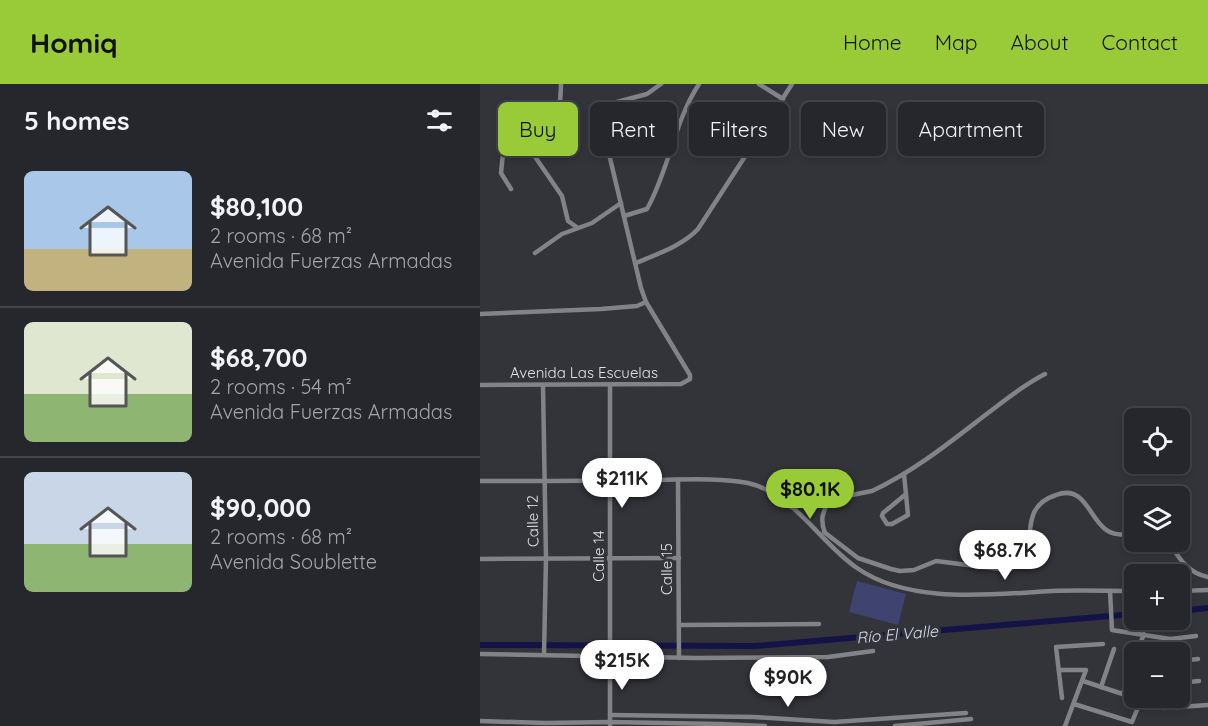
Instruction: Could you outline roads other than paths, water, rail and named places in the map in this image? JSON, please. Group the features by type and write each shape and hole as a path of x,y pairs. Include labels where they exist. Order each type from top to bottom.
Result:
{"street":[{"path":"560,102 561,84"},
{"path":"480,314 602,309 637,306 646,302 604,133 606,119 618,102 647,94 661,84"},
{"path":"624,216 647,209 683,114 699,84"},
{"path":"759,84 783,99"},
{"path":"636,263 692,236 792,84"},
{"path":"503,156 501,173 511,189"},
{"path":"534,156 562,196 568,221 578,228"},
{"path":"535,253 562,234 592,223 621,202"},
{"name":"Avenida Las Escuelas","path":"480,385 681,384 688,381 690,375 646,302"},
{"path":"791,507 872,491 904,474 1019,389 1045,374"},
{"name":"Calle 14","path":"610,385 610,724"},
{"name":"Calle 12","path":"543,386 546,558 544,655"},
{"path":"904,474 906,494 908,515 892,524 887,524 882,516 883,513 906,494"},
{"path":"480,481 678,480 748,483 775,494 858,569 881,581 939,594 1124,591"},
{"name":"Calle 15","path":"678,480 679,657"},
{"path":"824,532 858,558 900,571 914,570 936,561 1008,570 1018,566 1028,550 1031,520 1035,510 1045,500 1058,494 1070,493 1087,504 1100,526 1111,534 1124,535"},
{"path":"828,543 821,522 824,509 830,500"},
{"path":"1176,552 1187,567 1208,577"},
{"path":"480,559 680,558"},
{"path":"1190,591 1208,590"},
{"path":"1110,591 1112,629 1170,639 1196,636"},
{"path":"679,625 819,624"},
{"path":"1141,642 1144,634"},
{"path":"1062,698 1056,647 1103,644"},
{"path":"1101,687 1114,649"},
{"path":"480,654 828,657 873,651"},
{"path":"1190,660 1198,659"},
{"path":"1059,670 1086,670 1066,725 1074,726"},
{"path":"1074,704 1124,723 1132,722 1141,700 1083,681"},
{"path":"1190,682 1199,681"},
{"path":"1122,693 1124,688"},
{"path":"1190,707 1208,705"},
{"path":"610,715 754,717 834,722 966,713"},
{"path":"895,726 971,719"},
{"path":"480,721 765,726"}],"waterway":[{"name":"Río El Valle","path":"1190,610 1208,608"},
{"name":"Río El Valle","path":"480,645 755,646 1124,615"}]}
